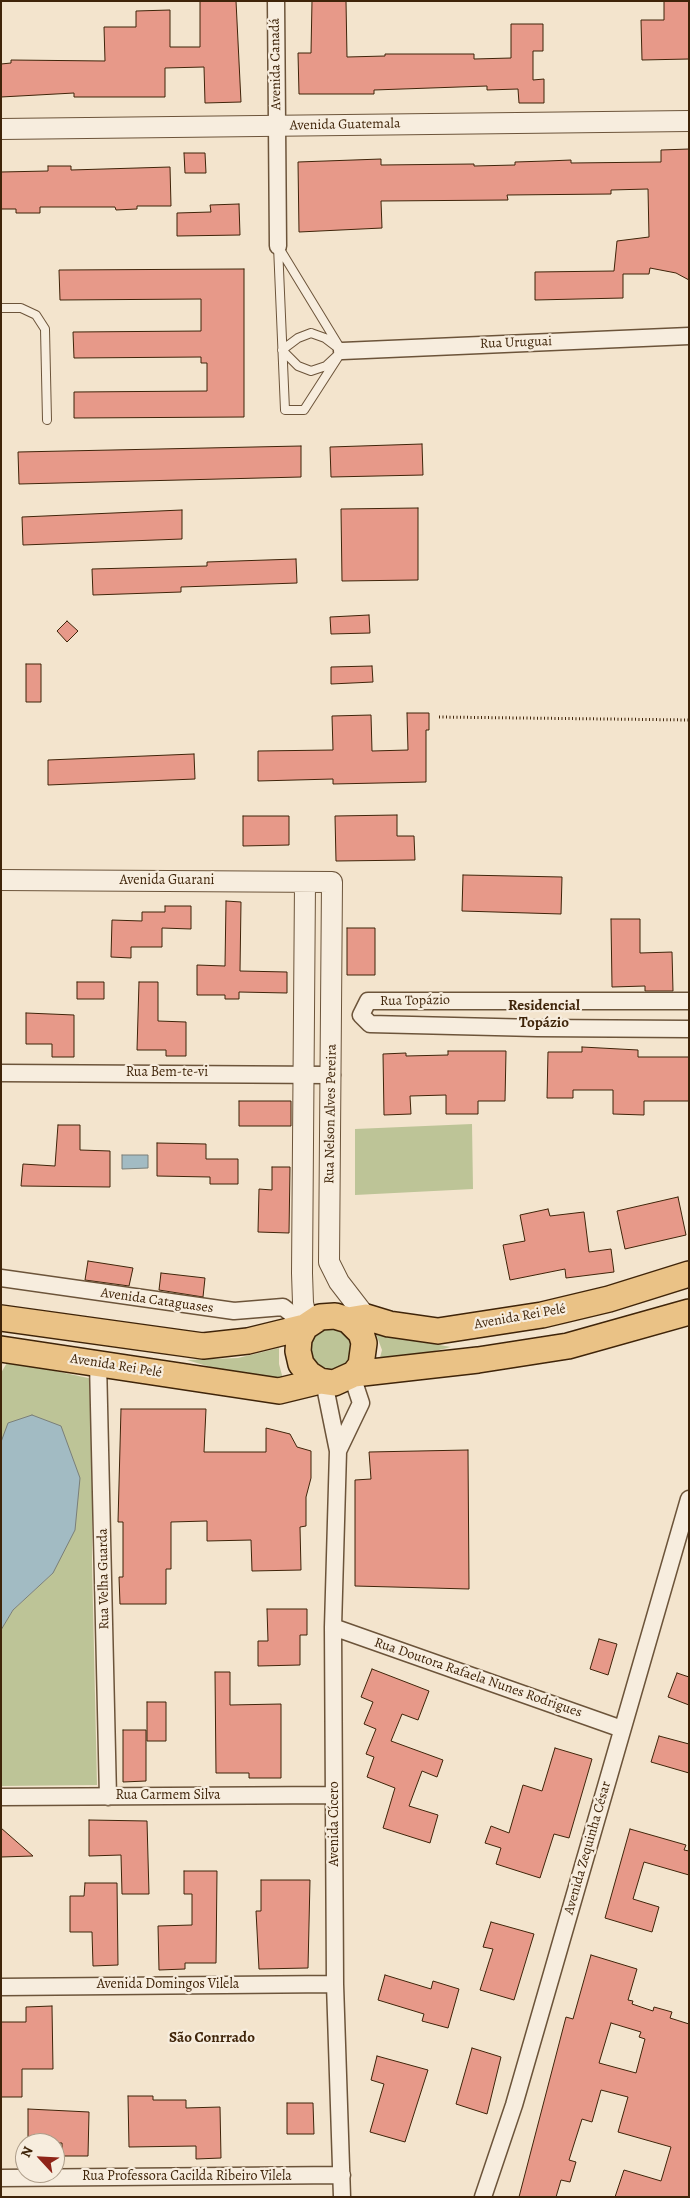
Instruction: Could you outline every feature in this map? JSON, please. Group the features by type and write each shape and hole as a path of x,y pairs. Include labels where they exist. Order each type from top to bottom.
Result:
{"main road":[{"name":"Avenida Rei Pelé","path":"1,1318 203,1346 248,1341 307,1326 320,1317 335,1316 358,1323 390,1324 438,1332 542,1315 609,1299 689,1274"},
{"name":"Avenida Rei Pelé","path":"1,1349 98,1362 279,1391 322,1382 334,1383 353,1375 478,1360 568,1346 689,1312"},
{"path":"353,1375 361,1365 364,1355 364,1344 358,1323"},
{"path":"307,1326 298,1345 301,1364 309,1374 322,1382"}],"street":[{"name":"Avenida Canadá","path":"276,1 278,246"},
{"name":"Avenida Guatemala","path":"1,129 689,121"},
{"name":"Rua Uruguai","path":"342,350 689,336"},
{"name":"Avenida Guarani","path":"1,880 332,882"},
{"name":"Rua Nelson Alves Pereira","path":"305,882 302,1273 303,1303 307,1326"},
{"name":"Rua Nelson Alves Pereira","path":"332,882 332,1075 329,1262 358,1323"},
{"path":"537,1000 537,1028"},
{"path":"555,1000 556,1027"},
{"name":"Rua Topázio","path":"689,1001 368,1002 361,1015 370,1024 689,1029"},
{"name":"Rua Bem-te-vi","path":"1,1073 305,1073 332,1075"},
{"name":"Avenida Cataguases","path":"1,1278 234,1311 283,1307 307,1326"},
{"name":"Rua Velha Guarda","path":"98,1362 108,1797"},
{"name":"Avenida Cícero","path":"338,1451 352,1425 361,1402 353,1375"},
{"name":"Avenida Cícero","path":"322,1382 338,1451 333,1627 336,1984 342,2197"},
{"name":"Avenida Zequinha César","path":"483,2197 514,2105 689,1499"},
{"name":"Rua Doutora Rafaela Nunes Rodrigues","path":"333,1627 622,1729"},
{"name":"Rua Carmem Silva","path":"1,1797 334,1796"},
{"name":"Avenida Domingos Vilela","path":"1,1987 336,1984"},
{"name":"Rua Professora Cacilda Ribeiro Vilela","path":"1,2178 342,2175"}],"lane":[{"path":"278,246 285,410 304,410 342,350"},
{"path":"278,246 342,350"},
{"path":"1,308 21,308 36,315 45,329 47,420"},
{"path":"282,350 298,338 312,333 325,338 342,350"},
{"path":"282,350 298,366 312,372 326,366 342,350"},
{"path":"333,1425 352,1425"}],"path":[{"path":"439,717 689,720"}],"green space":[{"path":"472,1124 473,1189 355,1195 355,1129"},
{"path":"336,1323 357,1346 353,1363 341,1374 310,1368 307,1336"},
{"path":"376,1334 451,1347 378,1365 382,1350"},
{"path":"279,1348 279,1364 283,1379 217,1369 187,1360 238,1358"},
{"path":"8,1361 93,1379 92,1563 97,1785 1,1786 1,1630 13,1610 53,1573 1,1442 1,1373"}],"water":[{"path":"122,1155 148,1155 148,1168 122,1169"},
{"path":"32,1415 61,1426 80,1478 75,1530 53,1573 13,1610 1,1630 1,1442 8,1423"}],"building":[{"path":"200,1 236,1 241,102 205,103 204,67 165,68 165,97 74,97 74,93 1,97 1,64 11,63 11,60 105,61 104,27 136,27 136,11 170,10 170,47 200,47"},
{"path":"312,1 346,1 347,57 385,56 385,54 474,54 474,59 511,58 511,24 543,24 543,51 533,51 533,80 544,79 544,103 519,103 518,89 487,90 487,86 374,90 374,94 299,94 298,53 311,53"},
{"path":"664,1 689,1 689,59 642,60 641,20 664,20"},
{"path":"689,149 689,280 676,273 650,268 649,274 623,274 623,298 535,300 535,272 614,271 617,241 649,237 648,189 611,190 611,194 507,195 508,200 381,201 382,228 299,232 298,162 381,159 381,165 474,164 474,166 515,165 515,162 571,160 571,163 661,162 661,150"},
{"path":"184,153 205,153 206,173 185,173"},
{"path":"48,166 71,166 71,170 170,167 171,206 137,206 137,209 116,210 115,207 40,207 40,213 16,213 16,209 1,209 1,172 48,171"},
{"path":"239,204 240,235 177,236 177,213 211,212 210,205"},
{"path":"244,269 244,417 74,418 74,392 207,391 207,363 201,363 201,357 74,358 73,332 201,331 201,299 60,300 59,270"},
{"path":"422,444 423,475 331,477 330,447"},
{"path":"301,446 301,477 19,484 18,452"},
{"path":"418,508 418,580 342,581 341,509"},
{"path":"182,510 182,539 23,545 22,517"},
{"path":"296,559 297,583 181,587 181,592 93,595 92,569 207,566 207,562"},
{"path":"369,615 370,633 331,634 330,617"},
{"path":"67,621 78,631 67,642 57,631"},
{"path":"26,664 41,664 41,702 26,702"},
{"path":"372,666 373,682 331,684 331,667"},
{"path":"407,713 429,713 429,730 426,730 426,782 333,784 333,779 258,781 258,751 333,750 332,716 371,715 372,751 408,750"},
{"path":"194,754 195,779 48,785 48,760"},
{"path":"397,815 397,836 414,836 415,860 336,861 335,816"},
{"path":"243,816 289,816 289,845 243,846"},
{"path":"463,875 562,877 561,914 462,911"},
{"path":"226,901 241,902 240,971 287,972 287,993 239,992 239,999 225,999 225,995 197,995 197,965 225,966"},
{"path":"165,906 191,906 191,929 162,928 162,947 131,947 131,958 111,957 112,920 142,921 142,912 165,912"},
{"path":"611,919 640,919 640,953 672,952 673,991 645,991 645,986 612,987"},
{"path":"347,928 375,928 375,975 347,975"},
{"path":"77,982 104,982 104,999 77,999"},
{"path":"139,982 158,982 158,1021 186,1022 186,1056 166,1056 166,1050 137,1050"},
{"path":"26,1013 74,1015 74,1057 52,1057 52,1044 26,1044"},
{"path":"582,1047 638,1050 638,1057 689,1057 689,1101 644,1101 644,1115 613,1114 613,1090 573,1090 573,1098 547,1098 548,1052 582,1052"},
{"path":"448,1051 506,1051 505,1101 478,1101 478,1114 446,1114 446,1095 410,1096 411,1114 384,1115 383,1054 406,1053 406,1056 448,1055"},
{"path":"239,1101 291,1101 291,1126 239,1126"},
{"path":"58,1125 80,1125 80,1150 110,1151 110,1187 21,1186 23,1164 55,1166"},
{"path":"157,1143 206,1144 206,1159 238,1159 238,1184 210,1184 210,1177 157,1176"},
{"path":"272,1167 290,1167 289,1233 258,1232 259,1189 272,1190"},
{"path":"678,1197 686,1235 625,1249 617,1211"},
{"path":"548,1209 550,1216 584,1212 589,1252 611,1249 614,1272 566,1278 565,1269 510,1280 503,1245 525,1241 520,1215"},
{"path":"88,1261 133,1268 129,1286 85,1280"},
{"path":"161,1273 205,1278 203,1297 159,1290"},
{"path":"121,1409 206,1409 204,1452 266,1452 266,1428 290,1434 297,1447 311,1451 311,1478 306,1497 306,1526 300,1527 301,1570 252,1571 251,1540 207,1541 207,1521 171,1522 171,1569 166,1569 166,1604 120,1604 119,1577 123,1577 123,1522 118,1522"},
{"path":"468,1450 469,1589 355,1586 355,1480 371,1479 369,1452"},
{"path":"267,1609 307,1609 307,1635 300,1635 300,1665 258,1666 258,1641 268,1641"},
{"path":"599,1639 617,1644 608,1675 590,1669"},
{"path":"372,1669 429,1691 418,1720 402,1714 391,1741 443,1760 437,1777 422,1771 409,1806 438,1815 430,1843 383,1828 395,1788 367,1777 374,1757 366,1754 376,1729 364,1724 373,1702 361,1697"},
{"path":"215,1672 230,1672 230,1705 281,1704 281,1778 249,1778 249,1773 216,1773"},
{"path":"677,1673 689,1677 689,1705 668,1697"},
{"path":"147,1702 166,1702 166,1741 147,1741"},
{"path":"123,1730 146,1730 146,1781 123,1782"},
{"path":"659,1736 689,1744 689,1773 651,1762"},
{"path":"555,1748 592,1759 569,1838 554,1834 540,1878 496,1864 501,1848 485,1843 491,1826 509,1833 523,1785 542,1791"},
{"path":"89,1820 147,1821 149,1894 122,1894 121,1855 89,1856"},
{"path":"1,1828 33,1856 1,1857"},
{"path":"630,1829 686,1845 684,1850 689,1851 689,1875 644,1862 633,1899 659,1907 652,1932 605,1918"},
{"path":"184,1871 217,1871 216,1963 185,1963 185,1969 159,1970 158,1926 192,1925 192,1894 184,1894"},
{"path":"261,1880 310,1880 308,1968 259,1969 256,1911 261,1911"},
{"path":"85,1883 117,1883 118,1965 93,1966 92,1932 70,1932 70,1896 84,1896"},
{"path":"491,1922 534,1934 514,2000 480,1990 493,1949 483,1947"},
{"path":"591,1955 637,1969 628,2000 633,2001 632,2004 653,2011 654,2007 672,2012 670,2018 689,2024 689,2197 615,2197 624,2170 661,2181 671,2147 618,2132 628,2097 601,2090 592,2122 582,2119 569,2160 576,2162 570,2182 561,2180 556,2197 519,2197 566,2017 573,2019","holes":["611,2023 641,2032 639,2037 645,2039 636,2073 599,2063"]},
{"path":"385,1975 431,1989 433,1981 459,1989 448,2028 422,2021 424,2014 378,2000"},
{"path":"52,2006 53,2069 22,2069 22,2097 1,2097 1,2022 26,2022 26,2007"},
{"path":"472,2048 501,2057 487,2114 456,2104"},
{"path":"377,2056 428,2070 405,2142 370,2132 384,2084 371,2080"},
{"path":"128,2096 153,2096 153,2100 186,2100 186,2108 220,2107 221,2158 196,2159 196,2146 129,2147"},
{"path":"287,2103 313,2103 314,2134 287,2134"},
{"path":"28,2109 89,2112 88,2156 65,2156 65,2133 28,2133"}],"district":[{"name":"Residencial Topázio","path":"544,1014"},
{"name":"São Conrrado","path":"212,2038"}]}
